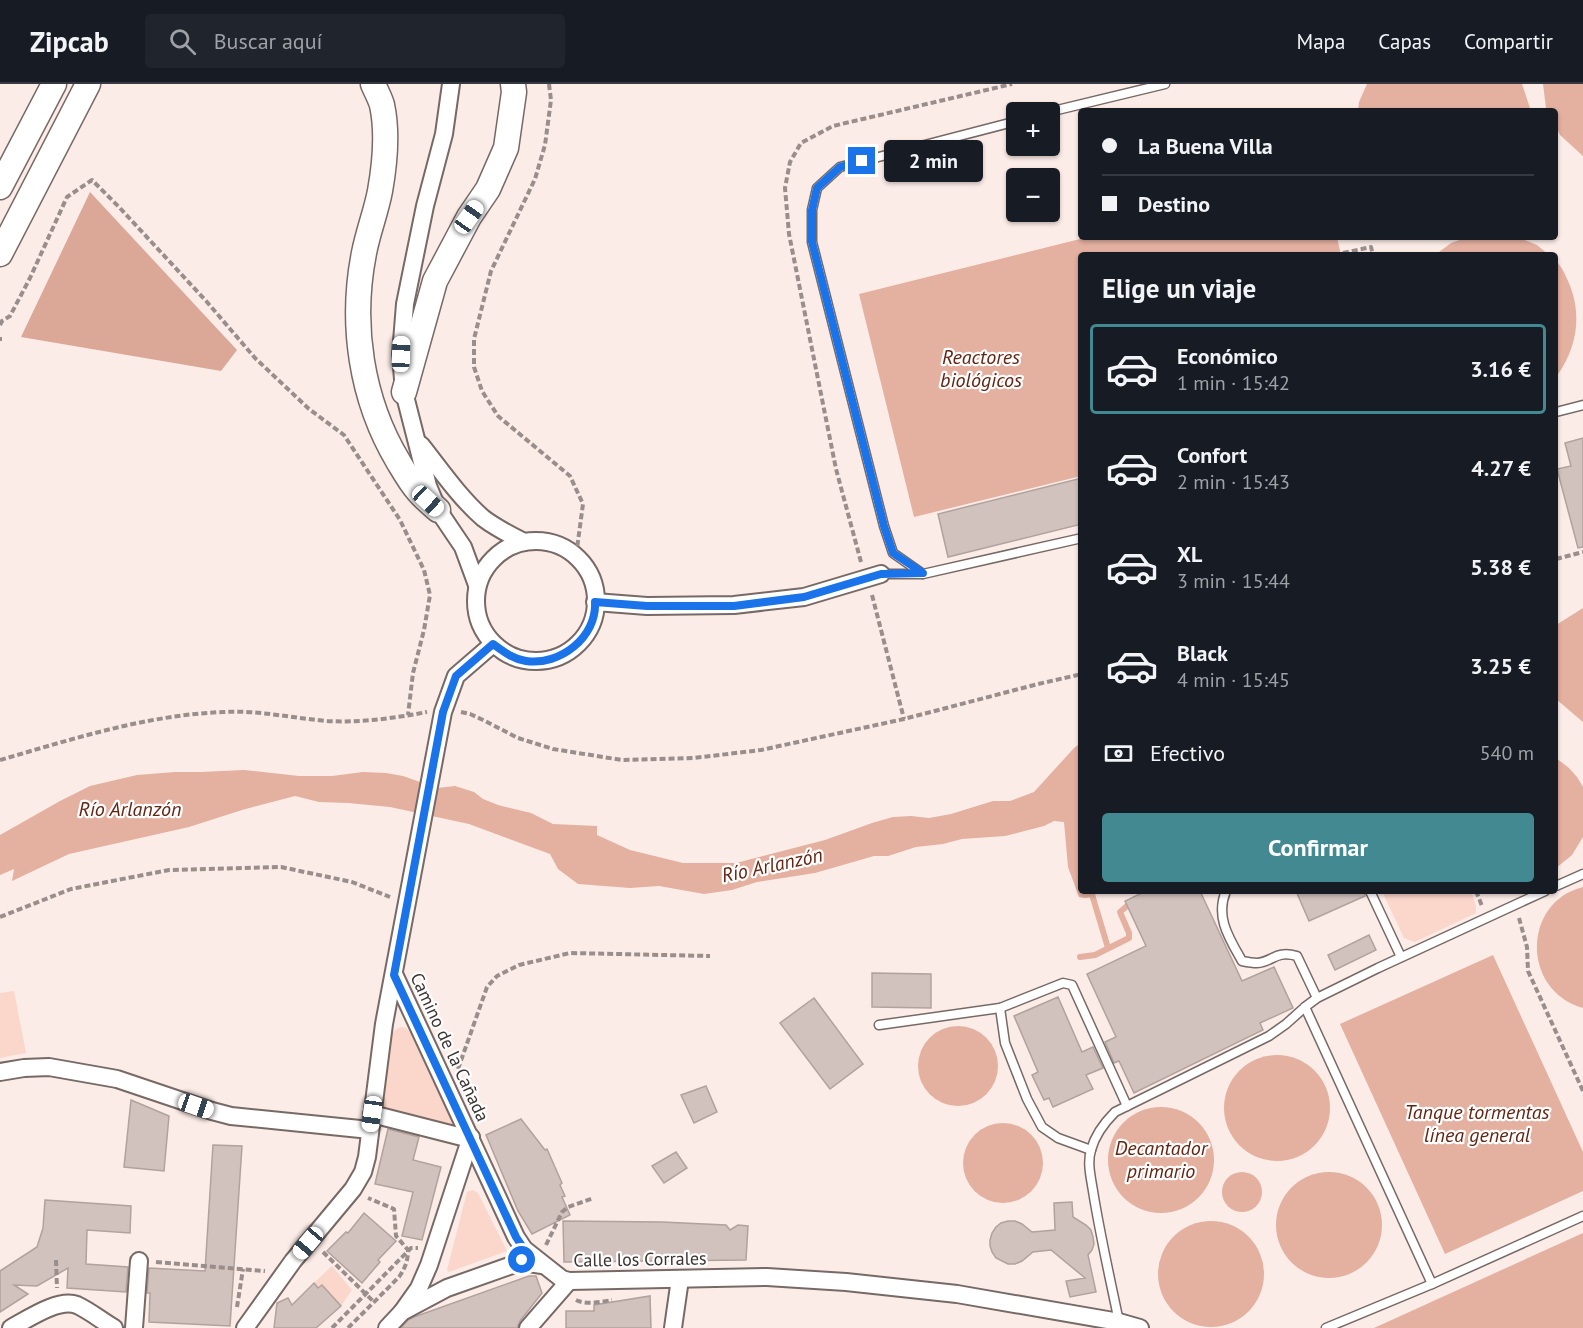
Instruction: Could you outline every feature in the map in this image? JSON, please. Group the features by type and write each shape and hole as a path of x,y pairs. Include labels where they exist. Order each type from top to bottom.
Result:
{"main road":[{"path":"0,187 54,84"},
{"path":"0,254 88,84"},
{"path":"73,112 102,84"},
{"path":"373,84 381,104 386,145 380,192 366,242 359,290 361,360 370,399 390,448 411,483 438,510"},
{"path":"404,392 435,281 469,217 488,189 506,148 514,92 513,84"}],"street":[{"path":"451,84 444,134 425,206 405,304 401,354 404,392 428,486 438,510 462,548 477,585 476,611 482,629 493,644 509,655 527,661 546,660 564,654 580,642 590,627 596,608 595,589 588,571 576,556 556,544 542,541 524,542 507,549 492,560 477,585"},
{"path":"417,439 482,517 524,542"},
{"path":"595,602 647,606 734,606 804,597 881,574"},
{"path":"245,1328 293,1261 353,1189 363,1172 367,1157 384,1024 443,712 456,676 493,644"},
{"name":"Camino de la Cañada","path":"394,975 516,1237 521,1256 543,1258"},
{"path":"384,1024 391,1017 399,1014 407,1015 416,1021"},
{"path":"0,1072 49,1067 117,1079 231,1116 371,1122 471,1138"},
{"name":"Camino de la Cañada","path":"402,1312 419,1288 429,1265 471,1138"},
{"path":"456,1183 468,1176 478,1174 490,1180"},
{"path":"387,1328 402,1312 447,1288 521,1256"},
{"name":"Calle los Corrales","path":"543,1258 565,1286 680,1279 767,1277 846,1282 957,1294 1119,1322 1140,1328"},
{"path":"134,1328 139,1261"},
{"path":"429,1265 437,1282 447,1288"},
{"path":"673,1328 680,1279"},
{"path":"528,1328 565,1286"},
{"path":"11,1328 56,1305 66,1303 76,1305 114,1328"},
{"path":"402,1312 410,1328"}],"lane":[{"path":"1060,109 1166,84"},
{"path":"923,573 893,553 884,526 812,242 812,210 817,188 840,167 1006,124"},
{"path":"1558,411 1583,405"},
{"path":"881,574 923,573 1078,539"},
{"path":"1558,885 1583,874"},
{"path":"1224,894 1221,914 1228,937 1242,961 1260,963 1277,955 1297,956 1317,998"},
{"path":"1371,894 1401,957"},
{"path":"1119,1322 1096,1212 1090,1166 1091,1150 1105,1122 1115,1112 1269,1036 1317,998 1539,894"},
{"path":"879,1024 1000,1008 1063,983 1072,985 1127,1106"},
{"path":"1305,1007 1432,1284"},
{"path":"1000,1008 1005,1043 1027,1099 1042,1127 1058,1138 1091,1150"},
{"path":"1326,1328 1432,1284 1583,1216"}],"path":[{"path":"549,84 550,100 543,153 535,179 491,272 474,339 474,367 482,391 498,416 570,476 583,504 576,556"},
{"path":"0,326 2,321 10,316 67,197 92,180 207,302 255,358 309,409 344,435 400,520 424,570 430,595 413,673 408,715"},
{"path":"1348,252 1371,247 1372,252"},
{"path":"1558,558 1583,552"},
{"path":"483,720 518,738 553,749 622,759 694,759 761,750 904,719 1078,675"},
{"path":"0,760 93,733 186,715 252,711 329,721 357,721 443,712"},
{"path":"0,917 71,889 169,870 281,867 352,882 408,901"},
{"path":"1515,905 1527,947 1528,971 1583,1091"},
{"path":"450,1092 487,987 497,976 519,965 570,954 711,956"},
{"path":"348,1328 404,1270 408,1259 408,1250 396,1236 394,1209 362,1196"},
{"path":"543,1258 562,1212 568,1207 594,1198"},
{"path":"318,1248 374,1302"},
{"path":"56,1260 57,1294"},
{"path":"139,1261 270,1271"},
{"path":"237,1310 243,1269"},
{"path":"565,1286 580,1302 620,1299"},
{"path":"332,1328 366,1294"}],"shaded area":[{"path":"90,192 237,350 221,371 21,337"},
{"path":"1383,894 1472,894 1476,913 1415,942 1404,938"},
{"path":"14,991 26,1053 0,1058 0,993"},
{"path":"401,1027 406,1028 413,1035 456,1127 382,1110 392,1035"},
{"path":"473,1190 478,1193 507,1251 449,1272 447,1270 467,1192"},
{"path":"332,1266 352,1290 341,1306 323,1285 318,1288 314,1283"}],"water":[{"path":"1367,84 1522,84 1530,108 1358,108"},
{"path":"1543,84 1583,84 1583,156 1560,135 1558,108 1546,108"},
{"name":"Reactores biológicos","path":"1078,239 1338,240 1340,252 1078,252 1078,477 914,517 859,294"},
{"path":"1460,240 1524,240 1537,245 1545,252 1439,252"},
{"path":"1558,264 1573,293 1576,318 1573,343 1558,374"},
{"path":"1583,608 1583,722 1558,701 1558,624"},
{"name":"Río Arlanzón","path":"1078,745 1078,894 1095,894 1087,898 1079,897 1068,867 1064,822 1054,821 1044,826 1005,836 962,839 916,847 815,873 757,882 732,890 704,894 659,886 630,888 578,884 558,869 550,854 469,824 390,807 319,802 295,796 189,827 69,854 12,881 14,869 0,875 0,835 90,786 137,775 244,770 299,776 386,773 403,776 437,788 455,786 474,792 483,799 498,805 531,813 553,824 597,826 597,835 630,850 683,863 736,863 825,840 893,817 929,818 993,801 1010,801 1034,792"},
{"path":"1558,760 1569,768 1583,787 1583,837 1572,855 1558,866"},
{"path":"1583,887 1583,1008 1563,999 1548,984 1540,966 1537,947 1540,927 1549,910 1563,896"},
{"name":"Tanque tormentas línea general","path":"1493,955 1583,1152 1583,1191 1445,1254 1340,1024"},
{"path":"950,1026 966,1026 980,1032 992,1044 998,1058 998,1074 992,1088 980,1100 966,1106 950,1106 936,1100 924,1088 918,1074 918,1058 924,1044 936,1032"},
{"name":"Decantador primario","path":"1277,1055 1297,1059 1315,1070 1326,1088 1330,1108 1326,1128 1315,1146 1297,1157 1277,1161 1257,1157 1239,1146 1228,1128 1224,1108 1228,1088 1239,1070 1257,1059"},
{"name":"Decantador primario","path":"1161,1107 1181,1111 1199,1122 1210,1140 1214,1160 1210,1180 1199,1198 1181,1209 1161,1213 1141,1209 1123,1198 1112,1180 1108,1160 1112,1140 1123,1122 1141,1111"},
{"path":"995,1123 1011,1123 1025,1130 1036,1141 1043,1155 1040,1178 1025,1196 1011,1203 995,1203 981,1196 970,1185 963,1171 963,1155 970,1141 981,1130"},
{"path":"1242,1172 1256,1178 1262,1192 1256,1206 1242,1212 1228,1206 1222,1192 1228,1178"},
{"path":"1329,1172 1349,1176 1367,1187 1378,1205 1382,1225 1378,1245 1367,1263 1349,1274 1329,1278 1309,1274 1291,1263 1280,1245 1276,1225 1280,1205 1291,1187 1309,1176"},
{"name":"Decantador primario","path":"1211,1221 1231,1225 1249,1236 1260,1254 1264,1274 1260,1294 1249,1312 1231,1323 1211,1327 1191,1323 1173,1312 1162,1294 1158,1274 1162,1254 1173,1236 1191,1225"},
{"path":"1583,1233 1583,1328 1374,1328"}],"building":[{"path":"1583,438 1583,547 1578,548 1558,473 1558,469 1571,466 1565,443"},
{"path":"1078,479 1078,525 948,557 938,514"},
{"path":"1140,894 1201,894 1242,981 1274,967 1293,1008 1260,1023 1263,1030 1134,1093 1119,1061 1114,1063 1105,1042 1116,1037 1087,974 1146,946 1125,901"},
{"path":"1297,894 1365,894 1365,896 1309,921"},
{"path":"1369,935 1376,950 1335,970 1328,955"},
{"path":"872,973 931,974 931,1008 872,1007"},
{"path":"1058,997 1082,1052 1093,1047 1103,1068 1086,1075 1093,1089 1053,1107 1049,1098 1044,1100 1032,1075 1038,1072 1014,1016"},
{"path":"814,998 863,1064 830,1089 780,1023"},
{"path":"706,1086 717,1112 694,1123 681,1095"},
{"path":"131,1100 169,1116 164,1171 124,1167"},
{"path":"521,1119 545,1150 547,1149 562,1183 560,1185 565,1196 562,1197 570,1215 532,1234 518,1211 486,1135"},
{"path":"388,1129 419,1137 413,1160 441,1167 422,1240 402,1236 413,1192 375,1184"},
{"path":"213,1145 242,1146 230,1326 149,1322 150,1293 147,1293 149,1268 205,1271"},
{"path":"676,1152 687,1168 664,1183 652,1166"},
{"path":"45,1200 131,1206 130,1233 87,1230 86,1264 128,1267 126,1292 67,1288 68,1268 37,1286 14,1285 28,1294 0,1312 0,1271 37,1247 43,1228"},
{"path":"1072,1202 1073,1217 1091,1230 1093,1237 1094,1244 1088,1255 1096,1292 1070,1297 1066,1281 1085,1278 1051,1250 1033,1252 1022,1261 1008,1264 996,1258 990,1246 990,1240 996,1227 1008,1221 1022,1224 1032,1232 1055,1230 1054,1203"},
{"path":"364,1213 396,1241 378,1260 380,1262 362,1283 327,1251 346,1232 348,1233"},
{"path":"563,1221 726,1225 730,1230 738,1225 748,1226 746,1260 564,1262"},
{"path":"529,1276 536,1276 542,1293 517,1328 401,1328 414,1317"},
{"path":"314,1283 318,1288 322,1285 341,1306 316,1328 274,1328 277,1303 288,1298 292,1305"},
{"path":"650,1296 651,1328 566,1328 566,1311 594,1311 594,1305"}],"waterway":[{"path":"1092,894 1108,948"},
{"path":"1080,957 1095,955 1129,938 1120,912 1127,906"}],"route":[{"path":"522,1260 525,1255 524,1249 516,1237 394,975 443,712 456,676 493,644 509,655 527,661 546,660 564,654 580,642 590,627 596,608 595,602 647,606 734,606 804,597 881,574 923,573 893,553 884,526 812,242 812,210 817,188 840,167 862,161"}]}
